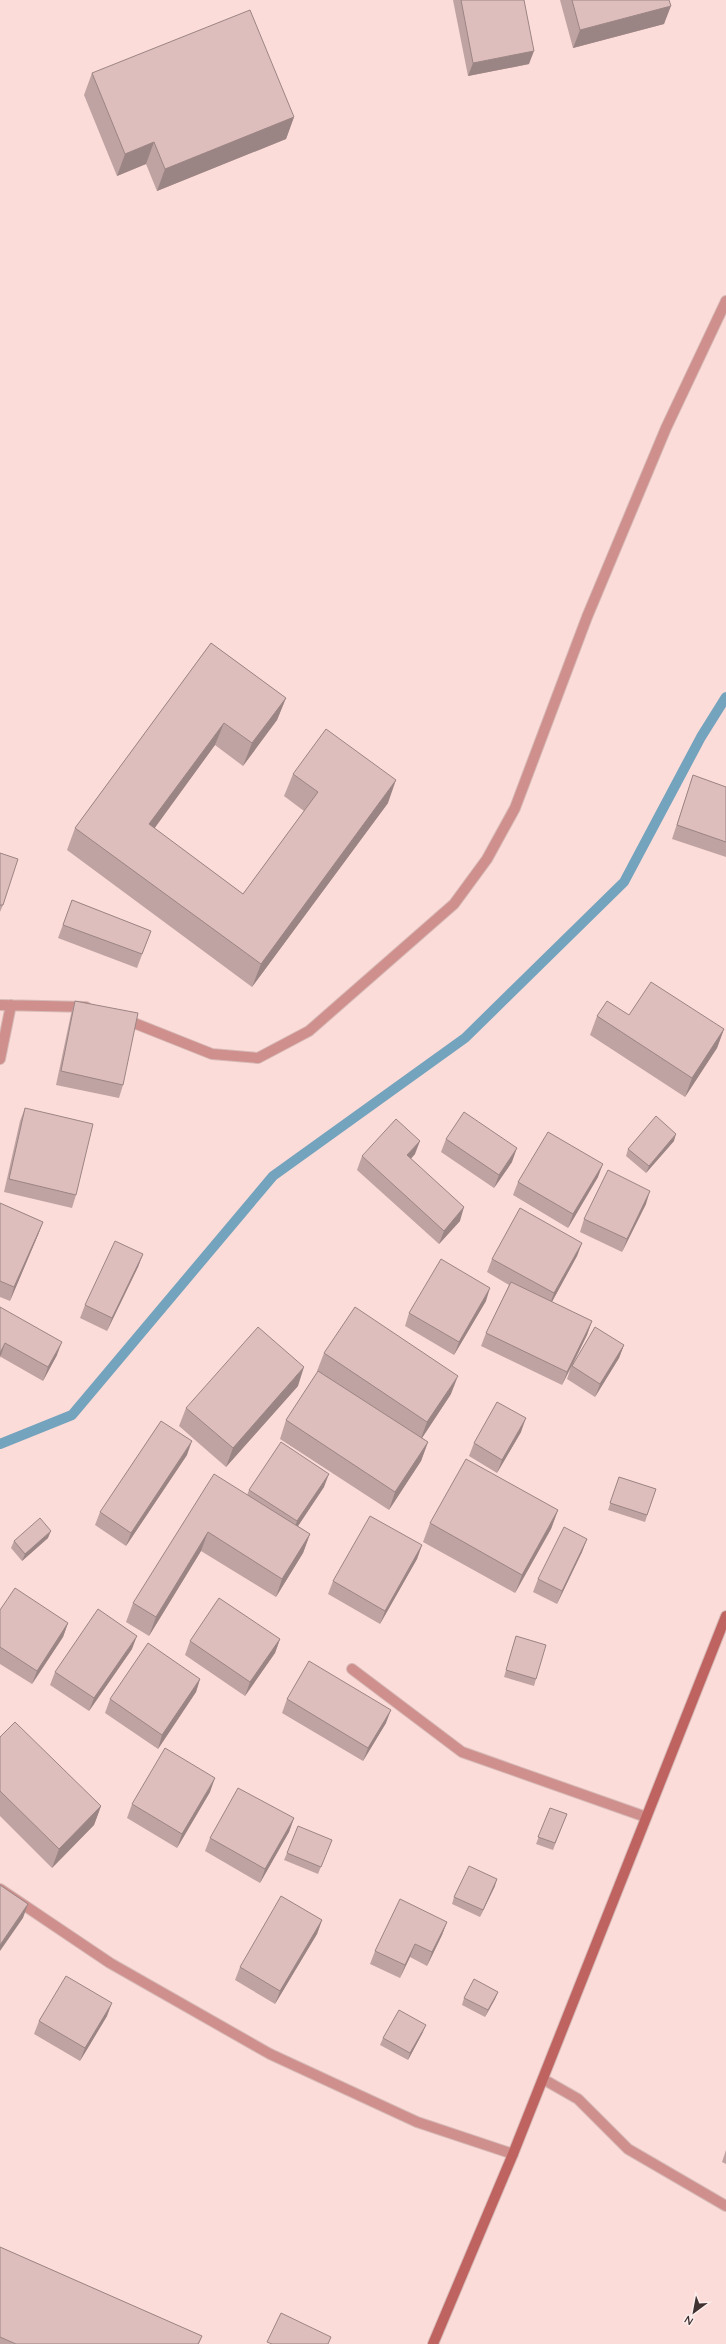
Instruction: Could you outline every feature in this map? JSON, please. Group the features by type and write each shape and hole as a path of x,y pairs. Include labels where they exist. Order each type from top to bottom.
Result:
{"main road":[{"path":"433,2344 513,2154 726,1616"}],"street":[{"path":"115,1016 212,1054 258,1058 309,1031 454,904 487,859 515,808 590,610 666,428 726,301"},
{"path":"0,1006 10,1005 94,1008"},
{"path":"0,1059 10,1005"},
{"path":"352,1669 462,1752 646,1817"},
{"path":"0,1889 110,1963 270,2054 416,2122 513,2154"},
{"path":"543,2079 578,2099 628,2149 726,2206"}],"building":[{"path":"461,0 524,0 534,51 473,63"},
{"path":"572,0 669,0 671,6 580,30"},
{"path":"250,10 294,117 165,169 154,142 125,154 92,73"},
{"path":"211,643 286,698 252,743 224,723 149,824 243,894 318,792 293,774 326,729 396,780 261,964 75,828"},
{"path":"693,775 726,787 726,842 677,825"},
{"path":"0,853 18,859 3,905 0,905"},
{"path":"72,900 151,931 142,954 63,925"},
{"path":"651,982 724,1029 692,1078 597,1016 607,1001 629,1015"},
{"path":"75,1001 138,1013 123,1085 61,1071"},
{"path":"25,1108 93,1124 76,1195 9,1179"},
{"path":"464,1112 517,1148 499,1175 446,1139"},
{"path":"656,1116 676,1134 649,1166 628,1149"},
{"path":"396,1119 420,1141 407,1155 464,1207 444,1231 362,1156"},
{"path":"548,1132 603,1164 573,1214 518,1182"},
{"path":"608,1170 650,1191 627,1239 584,1219"},
{"path":"0,1203 43,1222 14,1287 0,1281"},
{"path":"520,1208 582,1243 554,1293 492,1259"},
{"path":"115,1241 143,1254 112,1318 85,1305"},
{"path":"441,1259 490,1288 459,1342 409,1313"},
{"path":"511,1282 592,1321 567,1372 486,1333"},
{"path":"0,1307 62,1342 48,1367 5,1343 0,1353"},
{"path":"355,1307 458,1376 427,1422 324,1353"},
{"path":"258,1327 304,1367 233,1448 186,1408"},
{"path":"595,1327 624,1345 600,1384 572,1366"},
{"path":"318,1371 428,1442 395,1492 286,1420"},
{"path":"497,1402 526,1418 502,1460 474,1443"},
{"path":"161,1421 192,1441 131,1533 100,1512"},
{"path":"281,1442 329,1474 297,1521 249,1490"},
{"path":"466,1459 558,1510 522,1575 430,1523"},
{"path":"214,1474 310,1534 282,1579 208,1532 156,1617 133,1603"},
{"path":"619,1477 656,1489 647,1515 610,1503"},
{"path":"370,1516 422,1545 385,1611 333,1581"},
{"path":"40,1518 51,1531 25,1554 14,1541"},
{"path":"564,1527 587,1539 562,1591 538,1579"},
{"path":"15,1588 68,1623 37,1671 0,1647 0,1610"},
{"path":"219,1598 280,1639 250,1682 190,1641"},
{"path":"98,1609 137,1636 94,1698 55,1672"},
{"path":"516,1636 546,1645 536,1679 506,1670"},
{"path":"148,1643 200,1679 162,1735 110,1699"},
{"path":"309,1661 391,1710 368,1748 287,1699"},
{"path":"15,1722 101,1806 59,1849 0,1791 0,1737"},
{"path":"165,1748 215,1778 182,1834 132,1804"},
{"path":"238,1788 294,1818 265,1869 210,1838"},
{"path":"550,1808 567,1814 555,1843 538,1837"},
{"path":"298,1826 332,1840 321,1867 287,1853"},
{"path":"469,1866 497,1879 483,1910 454,1897"},
{"path":"0,1885 28,1904 0,1945"},
{"path":"281,1896 322,1920 280,1991 240,1967"},
{"path":"400,1899 447,1922 432,1952 415,1944 405,1965 375,1951"},
{"path":"66,1976 112,2003 85,2048 39,2021"},
{"path":"474,1979 498,1992 488,2010 464,1998"},
{"path":"399,2010 426,2025 410,2053 383,2038"},
{"path":"0,2247 202,2336 198,2344 16,2344 0,2337"},
{"path":"281,2313 331,2337 328,2344 272,2344 267,2342"}],"waterway":[{"path":"0,1444 72,1415 273,1176 465,1038 624,882 701,737 726,697"}]}
